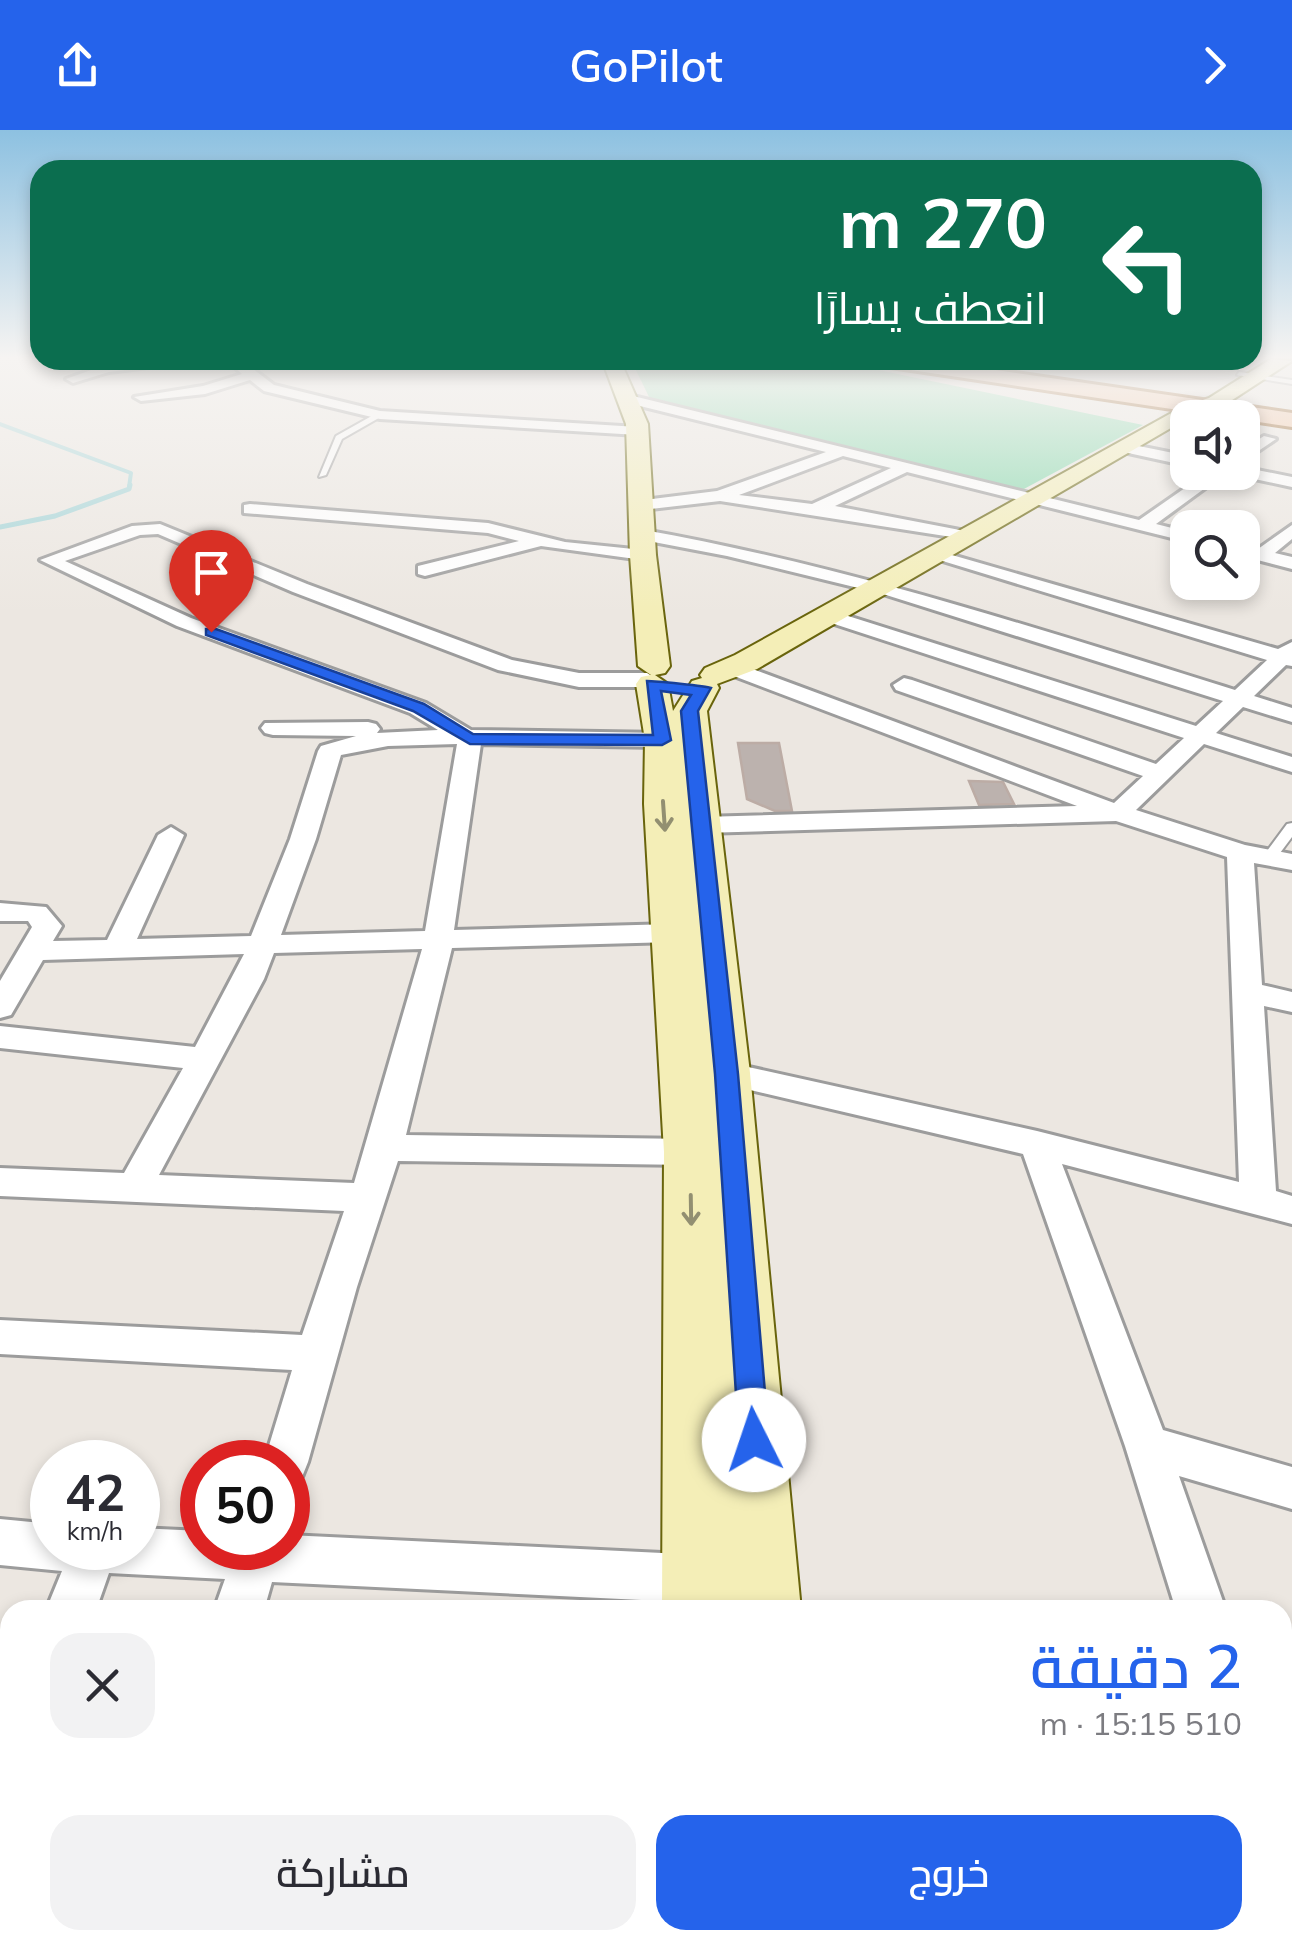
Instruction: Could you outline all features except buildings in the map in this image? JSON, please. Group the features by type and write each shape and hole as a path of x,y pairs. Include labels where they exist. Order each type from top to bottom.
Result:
{"main road":[{"path":"639,444 643,545 689,668 702,825 706,1069 764,1596"},
{"path":"697,1594 690,1152 706,1069 674,933 662,740 689,668 826,615 1131,444"}],"street":[{"path":"808,444 1170,533"},
{"path":"1124,448 1170,457"},
{"path":"642,505 720,496 841,452"},
{"path":"771,528 904,468"},
{"path":"1260,476 1292,482"},
{"path":"1141,526 1193,490"},
{"path":"720,496 965,536"},
{"path":"250,509 457,524 587,551 643,545 746,544 879,586 1072,694 1292,765"},
{"path":"464,734 405,702 145,606 49,560 138,530 160,529 300,588 506,665 579,680 689,668 884,700 1027,728 1162,774"},
{"path":"1260,548 1292,530"},
{"path":"424,570 540,541"},
{"path":"932,555 1289,655"},
{"path":"1260,555 1292,562"},
{"path":"884,700 1048,589"},
{"path":"826,615 1114,660 1292,715"},
{"path":"985,760 1164,623"},
{"path":"702,825 1118,813 1237,698 1289,655"},
{"path":"884,700 985,760 1118,813 1267,857 1247,992 1258,1202"},
{"path":"273,728 662,740"},
{"path":"293,1440 385,1148 439,939 464,734"},
{"path":"133,1190 248,979 303,839 330,751 343,743 363,739 464,734"},
{"path":"117,950 171,836"},
{"path":"0,912 36,913 47,926 0,1008"},
{"path":"32,951 674,933"},
{"path":"1247,992 1292,1002"},
{"path":"0,1037 204,1059"},
{"path":"706,1069 1037,1144 1292,1210"},
{"path":"1037,1144 1148,1446 1198,1600"},
{"path":"385,1148 690,1152"},
{"path":"0,1182 367,1198"},
{"path":"0,1337 318,1354"},
{"path":"1148,1446 1292,1488"},
{"path":"0,1542 30,1545"},
{"path":"310,1557 697,1594 764,1596"},
{"path":"70,1570 71,1600"},
{"path":"242,1600 252,1570"}],"lane":[{"path":"322,475 336,444"},
{"path":"1267,857 1292,827"}],"green space":[{"path":"830,444 1108,444 1022,490"}],"waterway":[{"path":"53,444 131,473 129,487"},
{"path":"0,527 55,516 129,489 130,485"}],"route":[{"path":"211,632 418,708 470,739 662,740 652,684 682,692 703,688 690,711 726,1074 754,1440"}]}
